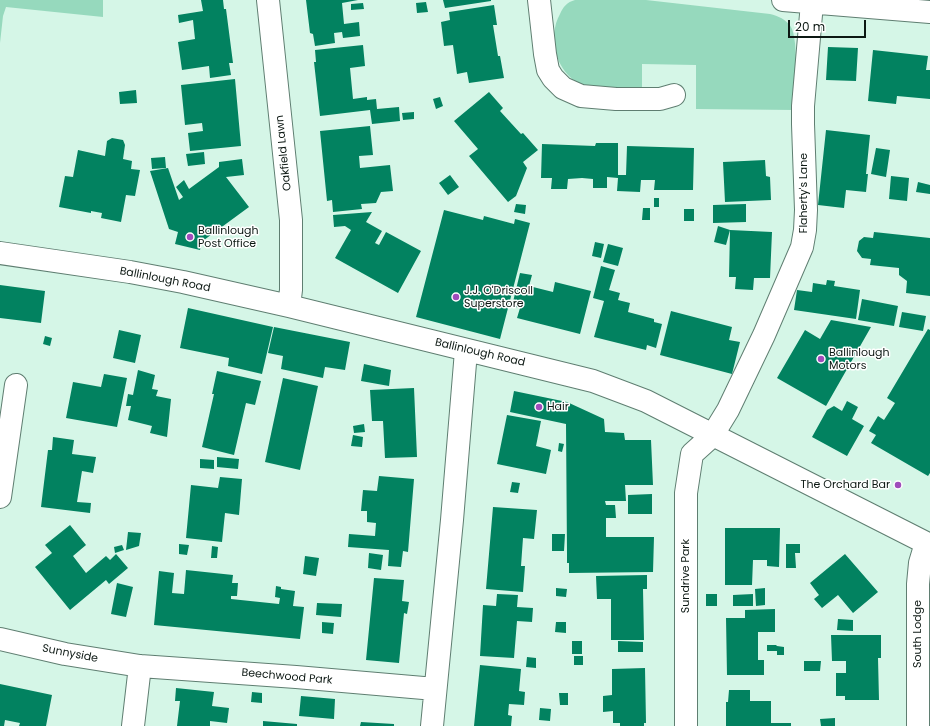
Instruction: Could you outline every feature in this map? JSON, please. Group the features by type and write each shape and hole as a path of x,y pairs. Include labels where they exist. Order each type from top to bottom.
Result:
{"street":[{"name":"Oakfield Lawn","path":"268,0 291,220 291,290 289,306"},
{"path":"539,0 548,70 553,78 563,88 581,96 616,99 660,99 674,95"},
{"path":"783,0 930,12"},
{"name":"Flaherty's Lane","path":"712,436 728,410 745,375 802,247 806,210 803,106 812,3"},
{"name":"Ballinlough Road","path":"0,253 130,272 183,282 289,306 466,351 542,367 593,381 646,401 712,436 928,544"},
{"path":"432,726 452,520 466,351"},
{"path":"0,497 16,385"},
{"name":"Sundrive Park","path":"686,726 686,487 692,454 712,436"},
{"name":"South Lodge","path":"918,726 918,584 920,563 928,544"},
{"name":"Sunnyside","path":"0,639 65,654 140,666"},
{"path":"133,726 140,666"},
{"name":"Beechwood Park","path":"140,666 435,689"}],"green space":[{"path":"0,0 103,0 103,17 6,7 3,16 0,43"},
{"path":"575,0 646,0 770,14 782,18 791,27 795,43 795,110 696,109 696,65 642,64 642,87 602,88 580,84 565,71 556,53 554,43 556,23 561,11 568,3"}],"building":[{"path":"201,0 223,0 224,9 226,9 233,63 229,63 231,75 210,78 209,66 182,70 178,42 195,39 193,20 179,23 178,15 203,11"},
{"path":"306,0 358,0 342,3 344,24 359,22 360,36 343,38 342,32 334,33 335,43 315,46 313,34 310,33"},
{"path":"443,0 491,0 491,1 445,8"},
{"path":"426,2 428,12 417,13 416,3"},
{"path":"363,3 364,9 351,10 351,4"},
{"path":"494,5 497,25 493,25 498,56 500,56 504,78 469,83 467,72 457,74 453,45 444,46 441,22 450,20 449,12"},
{"path":"363,45 365,66 350,68 353,99 367,97 367,100 376,99 377,109 399,107 400,121 372,124 370,110 320,116 314,62 316,62 315,50"},
{"path":"828,47 858,48 856,81 826,80"},
{"path":"873,50 928,56 926,70 930,70 930,99 897,96 896,104 868,101"},
{"path":"235,79 241,146 190,151 188,133 203,131 202,123 185,125 181,85"},
{"path":"136,90 137,103 120,104 119,92"},
{"path":"489,92 503,108 500,111 538,150 523,162 527,168 516,196 508,202 469,156 478,149 454,121"},
{"path":"440,97 443,106 436,109 433,99"},
{"path":"414,112 414,119 403,120 402,113"},
{"path":"370,126 373,155 359,156 360,168 390,165 393,191 381,192 376,203 361,204 362,209 333,212 332,200 327,201 320,131"},
{"path":"826,130 870,135 866,174 868,174 866,192 846,190 844,208 818,205"},
{"path":"112,138 123,140 125,145 123,159 132,161 131,169 140,170 135,196 126,195 121,222 101,218 102,213 91,211 91,213 59,207 65,176 73,177 78,150 105,156 107,141"},
{"path":"596,143 618,143 618,175 626,175 627,146 694,148 693,190 654,190 655,180 641,180 640,192 617,191 618,178 607,177 607,188 593,188 593,179 582,178 568,179 567,189 551,189 552,178 541,178 542,144 595,146"},
{"path":"876,148 890,150 886,177 871,174"},
{"path":"204,152 205,164 188,166 186,154"},
{"path":"165,157 166,168 152,169 151,158"},
{"path":"242,159 244,175 226,177 249,207 204,240 203,237 200,250 175,244 178,232 169,229 150,171 168,168 179,200 183,197 176,187 184,180 189,189 219,167 219,162"},
{"path":"765,160 766,176 770,177 771,200 725,202 723,162"},
{"path":"450,175 459,187 448,195 439,183"},
{"path":"891,176 909,178 907,201 889,199"},
{"path":"918,182 930,185 930,194 916,192"},
{"path":"654,198 659,198 659,207 654,207"},
{"path":"516,204 526,205 525,214 514,212"},
{"path":"746,204 746,222 713,223 713,205"},
{"path":"643,208 650,208 650,220 642,220"},
{"path":"684,209 694,209 694,221 684,221"},
{"path":"444,210 483,220 484,216 514,224 515,219 530,223 500,339 416,317"},
{"path":"372,212 366,222 382,231 375,243 379,245 386,232 421,251 398,293 335,258 351,230 345,226 334,227 333,215"},
{"path":"718,226 730,230 726,245 714,242"},
{"path":"730,230 772,232 770,278 754,278 753,290 735,289 736,277 729,277"},
{"path":"874,232 930,238 930,296 906,293 907,281 899,275 899,268 870,265 871,259 862,258 857,251 859,241 864,237 873,238"},
{"path":"595,242 604,244 601,258 592,256"},
{"path":"608,244 623,248 618,266 603,262"},
{"path":"601,266 615,270 609,290 620,293 618,300 630,303 628,312 654,319 654,322 662,324 656,348 647,345 646,350 594,337 604,301 593,298"},
{"path":"520,273 532,275 529,286 553,292 555,282 591,291 580,334 517,318 520,308 512,306"},
{"path":"827,280 835,281 834,286 860,290 856,319 794,310 797,290 812,292 813,283 826,285"},
{"path":"0,285 45,291 41,323 0,318"},
{"path":"862,299 898,306 894,326 858,320"},
{"path":"188,308 273,327 262,374 228,366 229,358 180,348"},
{"path":"671,311 732,327 729,340 740,342 732,374 660,355"},
{"path":"902,312 926,316 923,331 899,327"},
{"name":"Ballinlough Motors","path":"831,320 871,327 826,406 777,378 805,330 820,339"},
{"path":"274,327 350,342 345,370 325,367 323,378 281,369 283,356 268,353"},
{"path":"928,329 930,330 930,473 928,476 871,443 876,435 869,431 878,416 884,420 895,403 887,398"},
{"path":"119,330 141,335 135,363 113,358"},
{"path":"45,336 52,338 50,346 43,344"},
{"path":"364,364 391,370 389,386 361,381"},
{"path":"138,370 155,375 152,389 158,390 156,396 171,399 167,437 150,433 152,426 128,420 131,406 126,406 128,394 133,395"},
{"path":"217,371 261,381 255,405 246,403 234,455 202,447 214,394 212,394"},
{"path":"104,374 127,378 117,427 66,418 73,382 101,387"},
{"path":"283,378 318,386 300,470 265,462"},
{"path":"414,388 417,457 385,458 383,421 372,421 370,390"},
{"path":"514,391 567,402 604,419 605,432 624,433 625,440 651,440 653,485 625,485 626,501 605,501 606,505 615,505 616,518 606,518 606,537 654,537 653,572 569,573 569,563 567,563 566,424 510,412"},
{"path":"847,401 858,407 852,419 864,426 847,456 812,437 827,410 834,406 842,411"},
{"path":"507,415 541,421 536,446 551,450 546,474 497,464"},
{"path":"364,424 365,432 354,433 353,426"},
{"path":"353,435 363,437 362,447 351,446"},
{"path":"53,437 74,440 72,454 96,457 93,473 82,471 77,502 91,503 90,513 41,507 48,450 52,450"},
{"path":"559,443 564,444 562,452 558,451"},
{"path":"217,457 239,459 238,469 217,467"},
{"path":"200,459 214,460 214,469 200,468"},
{"path":"379,476 414,479 408,552 403,551 401,567 388,566 389,550 348,547 349,534 375,536 376,523 367,522 367,511 361,511 363,490 377,491"},
{"path":"220,477 242,479 239,515 225,513 222,542 186,538 191,485 218,488"},
{"path":"512,482 520,483 518,493 510,492"},
{"path":"652,494 652,514 628,514 628,495"},
{"path":"493,507 537,510 534,539 523,538 521,566 525,566 523,592 486,589"},
{"path":"70,525 86,545 73,556 86,573 106,556 110,560 116,554 128,568 109,584 106,580 70,610 35,567 52,553 45,545"},
{"path":"725,528 780,528 779,567 767,566 767,560 753,560 752,585 725,585"},
{"path":"128,532 141,533 139,546 126,550"},
{"path":"552,534 565,534 564,551 552,551"},
{"path":"179,544 189,545 187,555 179,554"},
{"path":"786,544 800,544 800,553 795,553 796,568 786,568"},
{"path":"122,545 124,550 115,553 114,547"},
{"path":"212,546 218,547 217,558 211,558"},
{"path":"369,553 383,555 381,570 368,568"},
{"path":"845,554 878,592 853,613 838,595 822,608 814,599 819,595 810,583"},
{"path":"305,556 319,558 316,576 303,574"},
{"path":"186,570 233,575 232,583 238,583 237,596 231,596 231,599 279,604 280,598 275,597 276,586 281,587 281,589 295,591 293,606 304,607 300,639 154,625 159,571 174,573 172,593 184,594"},
{"path":"647,575 647,589 643,589 644,640 611,640 611,599 597,599 596,576"},
{"path":"374,578 404,580 402,601 409,602 407,614 404,613 399,663 366,660"},
{"path":"117,583 133,587 126,617 111,614"},
{"path":"556,588 567,589 566,597 556,596"},
{"path":"765,588 765,605 756,606 755,589"},
{"path":"497,594 518,595 517,607 533,608 532,622 517,621 514,658 480,656 483,605 496,606"},
{"path":"706,594 717,594 717,606 706,606"},
{"path":"753,594 753,606 733,606 733,595"},
{"path":"317,603 342,604 341,617 316,615"},
{"path":"775,609 775,632 758,632 758,660 764,660 764,675 727,675 726,618 745,618 745,610"},
{"path":"838,619 853,620 853,631 837,630"},
{"path":"322,622 334,623 333,634 322,633"},
{"path":"556,622 566,622 566,633 555,632"},
{"path":"831,635 881,635 881,658 878,658 879,700 845,700 845,696 836,696 836,673 846,673 846,661 832,661"},
{"path":"572,641 582,641 582,654 572,654"},
{"path":"618,641 643,642 643,652 618,652"},
{"path":"767,645 784,647 784,655 777,655 777,651 767,651"},
{"path":"574,656 583,656 583,665 574,665"},
{"path":"527,657 536,658 536,668 526,667"},
{"path":"804,661 821,661 820,671 804,671"},
{"path":"480,665 521,669 519,691 525,692 524,705 509,704 508,715 512,716 511,726 474,726"},
{"path":"645,668 646,723 644,723 644,726 620,726 620,723 613,723 613,711 603,712 603,696 612,695 612,669"},
{"path":"0,684 52,695 46,726 19,726 20,723 5,720 4,726 0,726"},
{"path":"176,688 214,692 212,706 229,708 227,723 210,721 210,726 177,726 180,701 175,701"},
{"path":"729,690 750,690 750,701 771,701 771,723 791,723 791,726 726,726 726,702 728,702"},
{"path":"252,692 262,693 262,703 251,702"},
{"path":"559,693 568,693 568,705 560,705"},
{"path":"301,696 335,699 334,719 299,716"},
{"path":"540,708 551,709 550,721 539,720"},
{"path":"835,718 835,726 821,726 820,719"},
{"path":"263,721 297,724 297,726 263,726"},
{"path":"361,722 394,724 394,726 360,726"}],"place":[{"name":"Ballinlough Post Office","path":"190,237"},
{"name":"J.J. O'Driscoll Superstore","path":"456,297"},
{"name":"Ballinlough Motors","path":"821,359"},
{"name":"Hair","path":"539,407"},
{"name":"The Orchard Bar","path":"898,485"}]}
